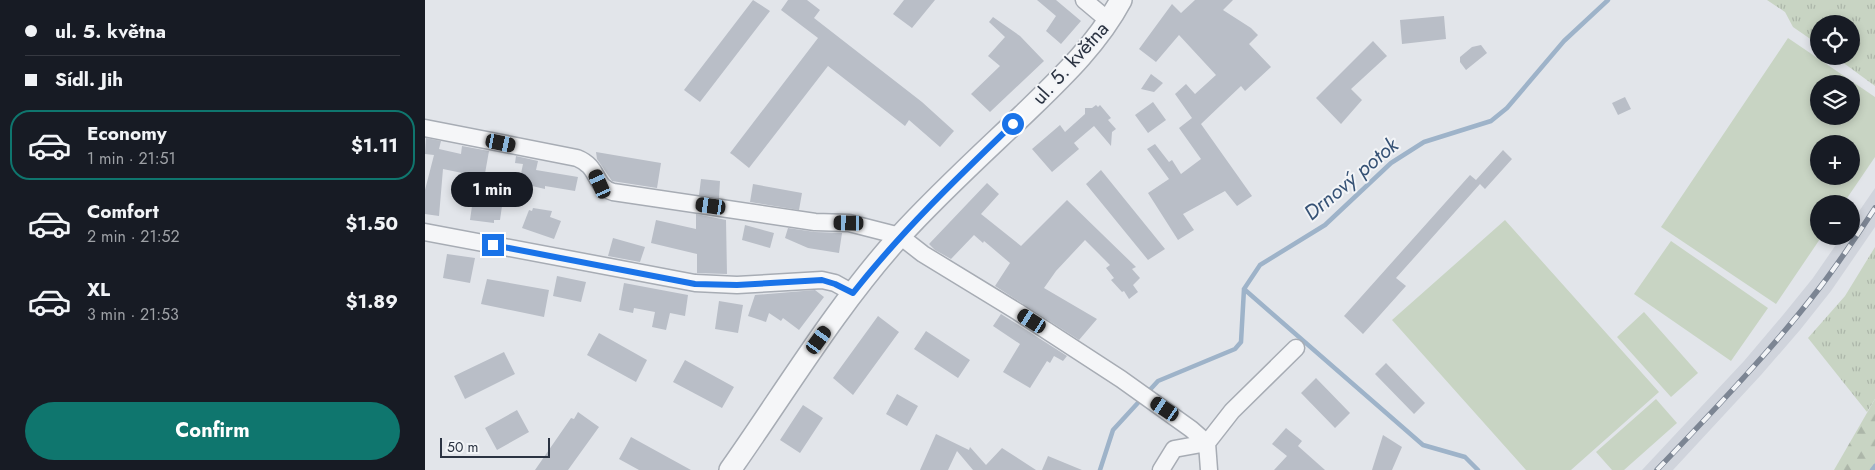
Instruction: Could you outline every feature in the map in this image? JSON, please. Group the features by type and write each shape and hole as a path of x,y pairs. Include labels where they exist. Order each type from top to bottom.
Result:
{"street":[{"path":"1084,0 1109,20"},
{"name":"ul. 5. května","path":"730,470 853,293 900,236 946,188 1072,67 1109,20 1121,0"},
{"path":"425,128 577,158 588,164 593,169 600,184 613,192 815,222 849,223 900,236 923,254 1018,312 1165,409 1207,443 1209,470"},
{"path":"425,232 695,284 730,285 822,280 853,293"},
{"path":"1161,470 1174,449 1207,443 1233,411 1296,348"}],"shaded area":[{"path":"1875,188 1875,227 1831,291 1800,330 1673,470 1642,470 1744,361 1813,278 1836,245 1860,245 1860,210"}],"green space":[{"path":"1767,0 1875,0 1875,86 1846,65 1860,65 1860,15 1810,15 1810,39 1793,27 1785,12"},
{"path":"1788,38 1810,53 1810,65 1828,65 1843,75 1810,75 1810,125 1860,125 1860,87 1875,97 1875,157 1860,179 1860,135 1810,135 1810,185 1856,185 1849,195 1810,195 1810,245 1816,245 1776,304 1661,227"},
{"path":"1505,220 1659,392 1571,470 1526,470 1392,320"},
{"path":"1671,241 1768,308 1731,361 1634,294"},
{"path":"1875,247 1875,399 1867,412 1808,338 1845,296"},
{"path":"1644,312 1698,373 1671,397 1617,337"},
{"path":"1656,399 1677,423 1624,470 1612,470 1596,452"},
{"path":"1875,399 1875,470 1834,470"}],"building":[{"path":"753,0 770,11 700,102 684,90"},
{"path":"788,0 807,0 820,10 814,18 922,102 954,131 940,147 909,120 905,126 828,66 749,168 730,153 818,38 781,10"},
{"path":"904,0 935,0 912,28 893,14"},
{"path":"1037,0 1056,0 1081,21 1061,44 1046,31 1056,16"},
{"path":"1195,0 1233,0 1223,10 1251,28 1258,35 1249,44 1271,67 1245,91 1241,86 1201,124 1252,196 1237,206 1225,191 1183,214 1194,230 1178,240 1148,193 1169,179 1147,149 1155,144 1169,162 1172,160 1181,174 1201,159 1179,128 1192,118 1175,94 1186,84 1195,94 1216,75 1179,35 1156,62 1139,49 1172,4 1181,13"},
{"path":"1444,16 1446,39 1402,44 1400,20"},
{"path":"993,17 1020,36 1044,61 990,112 971,94 1000,66 988,56 1005,37 989,22"},
{"path":"1373,41 1387,56 1351,89 1362,100 1341,124 1316,98"},
{"path":"1481,45 1487,53 1466,70 1460,62 1460,57 1472,47"},
{"path":"1151,74 1163,83 1154,92 1141,89"},
{"path":"1625,97 1631,109 1618,115 1612,103"},
{"path":"1153,102 1166,120 1148,133 1135,115"},
{"path":"1096,105 1098,107 1100,105 1111,118 1108,120 1116,129 1112,132 1111,146 1094,126 1074,143 1079,149 1052,172 1032,149 1060,125 1065,132 1085,114 1085,108 1092,108"},
{"path":"426,138 441,141 439,149 461,154 462,146 489,151 484,179 443,169 439,216 425,214 425,190 434,155 425,154"},
{"path":"1503,150 1512,159 1485,189 1480,184 1396,278 1406,286 1363,334 1344,316 1470,175 1476,180"},
{"path":"596,152 661,163 657,188 612,181 597,159"},
{"path":"516,156 538,161 536,170 578,177 575,191 545,186 545,189 519,183 523,164 515,163"},
{"path":"1101,170 1165,249 1148,260 1086,184"},
{"path":"701,179 720,181 719,198 699,195"},
{"path":"987,183 999,194 981,214 1021,246 1067,200 1136,267 1132,269 1140,278 1133,285 1138,292 1129,299 1124,291 1122,292 1111,280 1114,278 1106,268 1110,265 1085,240 1056,271 1044,288 1097,319 1079,340 995,286 1010,263 984,241 983,243 974,235 951,259 935,250 929,244"},
{"path":"753,184 802,193 799,210 750,202"},
{"path":"473,199 497,202 496,205 502,206 500,220 494,220 494,223 470,220"},
{"path":"533,208 552,211 550,217 561,221 554,239 522,228 529,210 532,211"},
{"path":"696,214 726,220 727,274 697,273 697,254 651,243 656,220 696,229"},
{"path":"745,225 774,233 770,248 742,240"},
{"path":"788,228 842,233 839,253 808,248 785,238"},
{"path":"613,238 645,247 640,262 608,256"},
{"path":"447,254 475,258 470,283 443,278"},
{"path":"557,276 586,282 581,302 553,296"},
{"path":"487,279 549,290 544,317 481,304"},
{"path":"624,283 688,295 685,316 670,313 666,330 652,327 655,312 634,308 633,313 619,310"},
{"path":"815,290 824,297 799,330 783,318 781,321 769,313 766,322 748,316 755,295"},
{"path":"719,301 743,305 738,333 715,329"},
{"path":"1001,314 1067,356 1063,361 1054,356 1050,363 1047,361 1030,388 1003,372 1020,344 993,326"},
{"path":"878,316 899,332 853,395 833,378"},
{"path":"926,331 970,360 958,378 914,349"},
{"path":"599,333 647,360 636,382 587,355"},
{"path":"504,352 515,374 465,399 454,376"},
{"path":"685,360 734,387 722,408 673,382"},
{"path":"1386,363 1425,403 1414,414 1375,374"},
{"path":"1316,378 1350,413 1335,428 1301,393"},
{"path":"897,394 918,406 907,426 886,414"},
{"path":"803,405 823,418 800,453 780,440"},
{"path":"517,410 529,432 497,450 485,428"},
{"path":"578,412 599,427 568,470 535,470 571,418 574,419"},
{"path":"1286,428 1302,441 1298,446 1325,470 1274,470 1287,456 1272,444"},
{"path":"936,434 969,450 970,447 986,465 1002,448 1036,470 973,470 957,451 948,470 920,470"},
{"path":"1383,435 1402,447 1392,470 1372,470"},
{"path":"631,437 691,470 639,470 619,459"},
{"path":"1048,456 1082,470 1042,470"}],"waterway":[{"name":"Drnový potok","path":"1100,470 1113,430 1158,381 1235,349 1241,342 1244,289 1260,265 1325,225 1391,163 1424,142 1491,121 1507,108 1564,41 1608,0"},
{"path":"1244,289 1423,445 1465,457 1478,470"},
{"path":"1872,470 1875,466"}],"railway":[{"path":"1657,470 1742,380 1802,310 1828,277 1875,208"}],"route":[{"path":"493,245 695,284 722,286 809,279 829,281 853,293 900,236 946,188 1013,124"}]}
